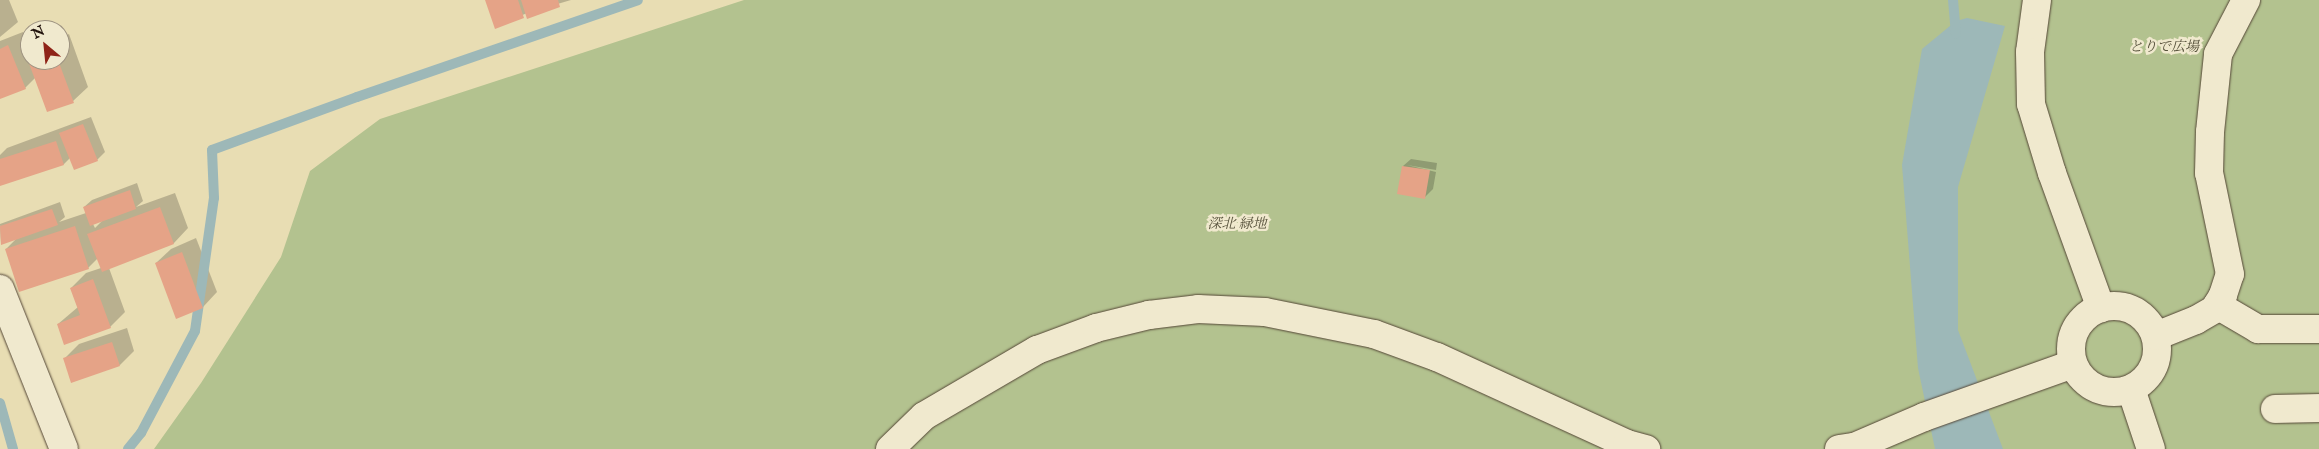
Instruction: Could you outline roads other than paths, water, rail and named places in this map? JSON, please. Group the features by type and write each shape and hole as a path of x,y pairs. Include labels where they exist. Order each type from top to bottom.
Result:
{"street":[{"path":"2037,0 2030,52 2031,104 2052,173 2101,308"},
{"path":"2156,336 2196,320 2217,305 2230,274 2209,173 2213,88 2218,54 2246,0"},
{"path":"0,289 64,449"},
{"path":"2217,305 2258,329 2319,329"},
{"path":"2124,306 2137,312 2148,321 2156,336 2156,361 2150,373 2131,389 2117,392 2099,389 2081,377 2073,364 2071,353 2076,328 2085,317 2101,308 2124,306"},
{"path":"890,449 924,416 1037,350 1096,328 1149,315 1198,309 1265,312 1374,334 1437,357 1627,444 1646,449"},
{"path":"1839,449 1867,446 1924,417 2073,364"},
{"path":"2131,389 2151,449"},
{"path":"2275,409 2319,408"}],"water":[{"path":"1967,18 2005,26 1958,187 1958,330 2003,449 1935,449 1918,368 1902,165 1922,49 1956,21"}],"waterway":[{"path":"128,449 141,433 195,331 214,198 212,150 357,97 638,0"},
{"path":"1953,0 1956,34"},
{"path":"0,403 13,449"}],"park label":[{"name":"とりで広場","path":"2164,47"},
{"name":"深北 緑地","path":"1237,224"}]}
